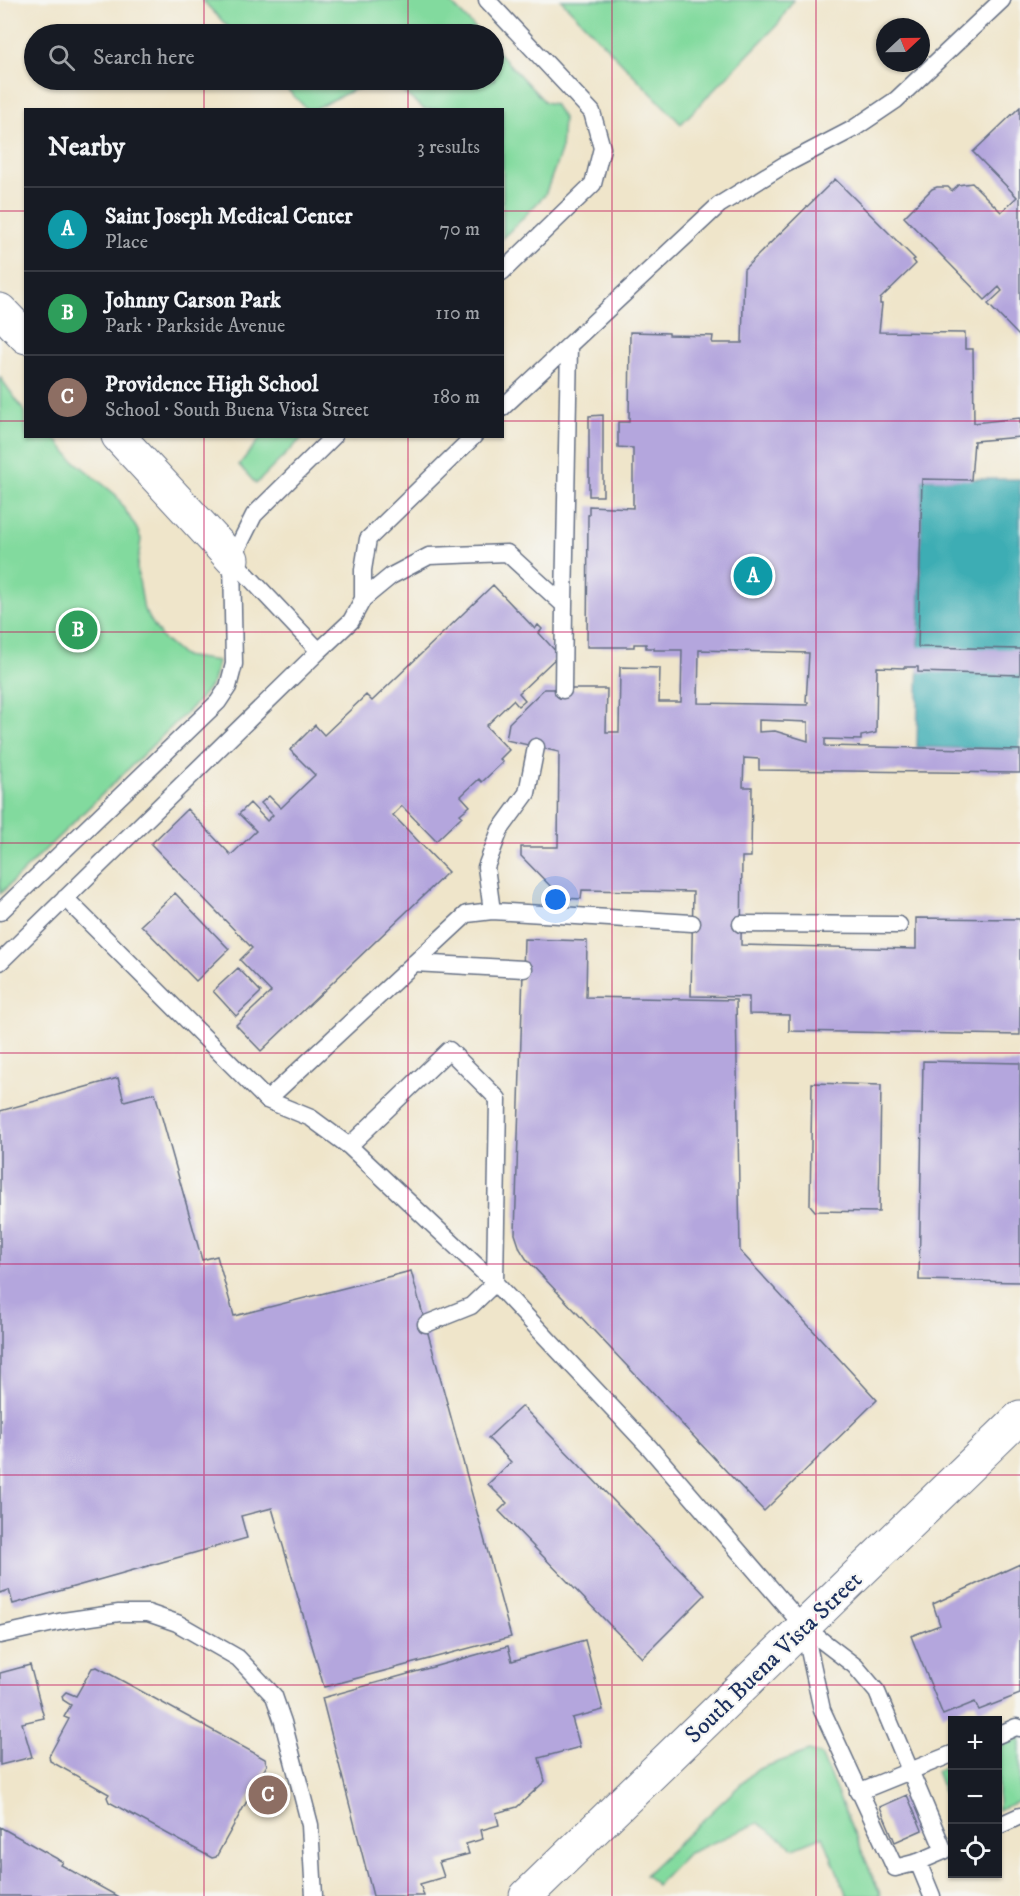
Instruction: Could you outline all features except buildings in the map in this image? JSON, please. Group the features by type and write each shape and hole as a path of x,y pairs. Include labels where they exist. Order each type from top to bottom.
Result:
{"main road":[{"path":"0,310 24,335"},
{"path":"120,438 232,559"},
{"name":"South Buena Vista Street","path":"526,1896 1020,1417"}],"lane":[{"path":"487,0 592,112 602,148 593,184 504,270"},
{"path":"504,406 719,205 784,165 853,129 896,100 1002,0"},
{"path":"563,690 569,346"},
{"path":"0,912 218,702 228,687 234,664 232,559 254,515 332,438"},
{"path":"363,599 363,570 368,539 472,438"},
{"path":"0,962 351,621 363,599 391,576 429,556 507,553 564,605"},
{"path":"232,559 319,651"},
{"path":"492,911 486,867 500,830 527,793 536,747"},
{"path":"65,898 267,1100 311,1118 349,1146 495,1283 649,1447 804,1627 855,1666 877,1692 948,1849 918,1862 895,1868 822,1710 804,1627"},
{"path":"267,1100 468,914 492,911 692,922"},
{"path":"741,924 899,925"},
{"path":"414,963 524,969"},
{"path":"349,1146 449,1050 498,1099 495,1283 471,1306 426,1324"},
{"path":"0,1635 63,1621 119,1613 148,1613 177,1623 238,1658 274,1696 283,1722 310,1825 314,1896"},
{"path":"1002,1733 1016,1727 1020,1728"},
{"path":"858,1792 948,1756"},
{"path":"1002,1824 1020,1816"},
{"path":"918,1862 932,1896"}],"green space":[{"path":"202,0 448,0 471,24 225,24"},
{"path":"561,0 793,0 779,23 681,124"},
{"path":"504,59 545,102 554,104 563,118 561,151 545,195 504,237 504,108 423,108 400,90 504,90"},
{"path":"288,90 353,90 316,108 306,108"},
{"path":"0,377 24,411 24,438 55,438 72,459 116,495 141,539 137,568 144,610 162,638 183,656 218,661 213,682 199,700 0,894"},
{"path":"260,438 302,438 256,484 239,465"},
{"path":"1020,1738 1020,1801 1002,1808 1002,1770 1002,1745"},
{"path":"809,1751 821,1755 881,1896 847,1896 823,1836 794,1848 758,1823 687,1854 657,1885 645,1875 756,1770"},
{"path":"948,1766 948,1803 936,1771"}],"water":[{"path":"922,479 1020,479 1020,750 917,747"}],"place":[{"name":"Saint Joseph Medical Center","path":"753,576"},
{"name":"Johnny Carson Park","path":"78,630"},
{"name":"Providence High School","path":"268,1795"}]}
